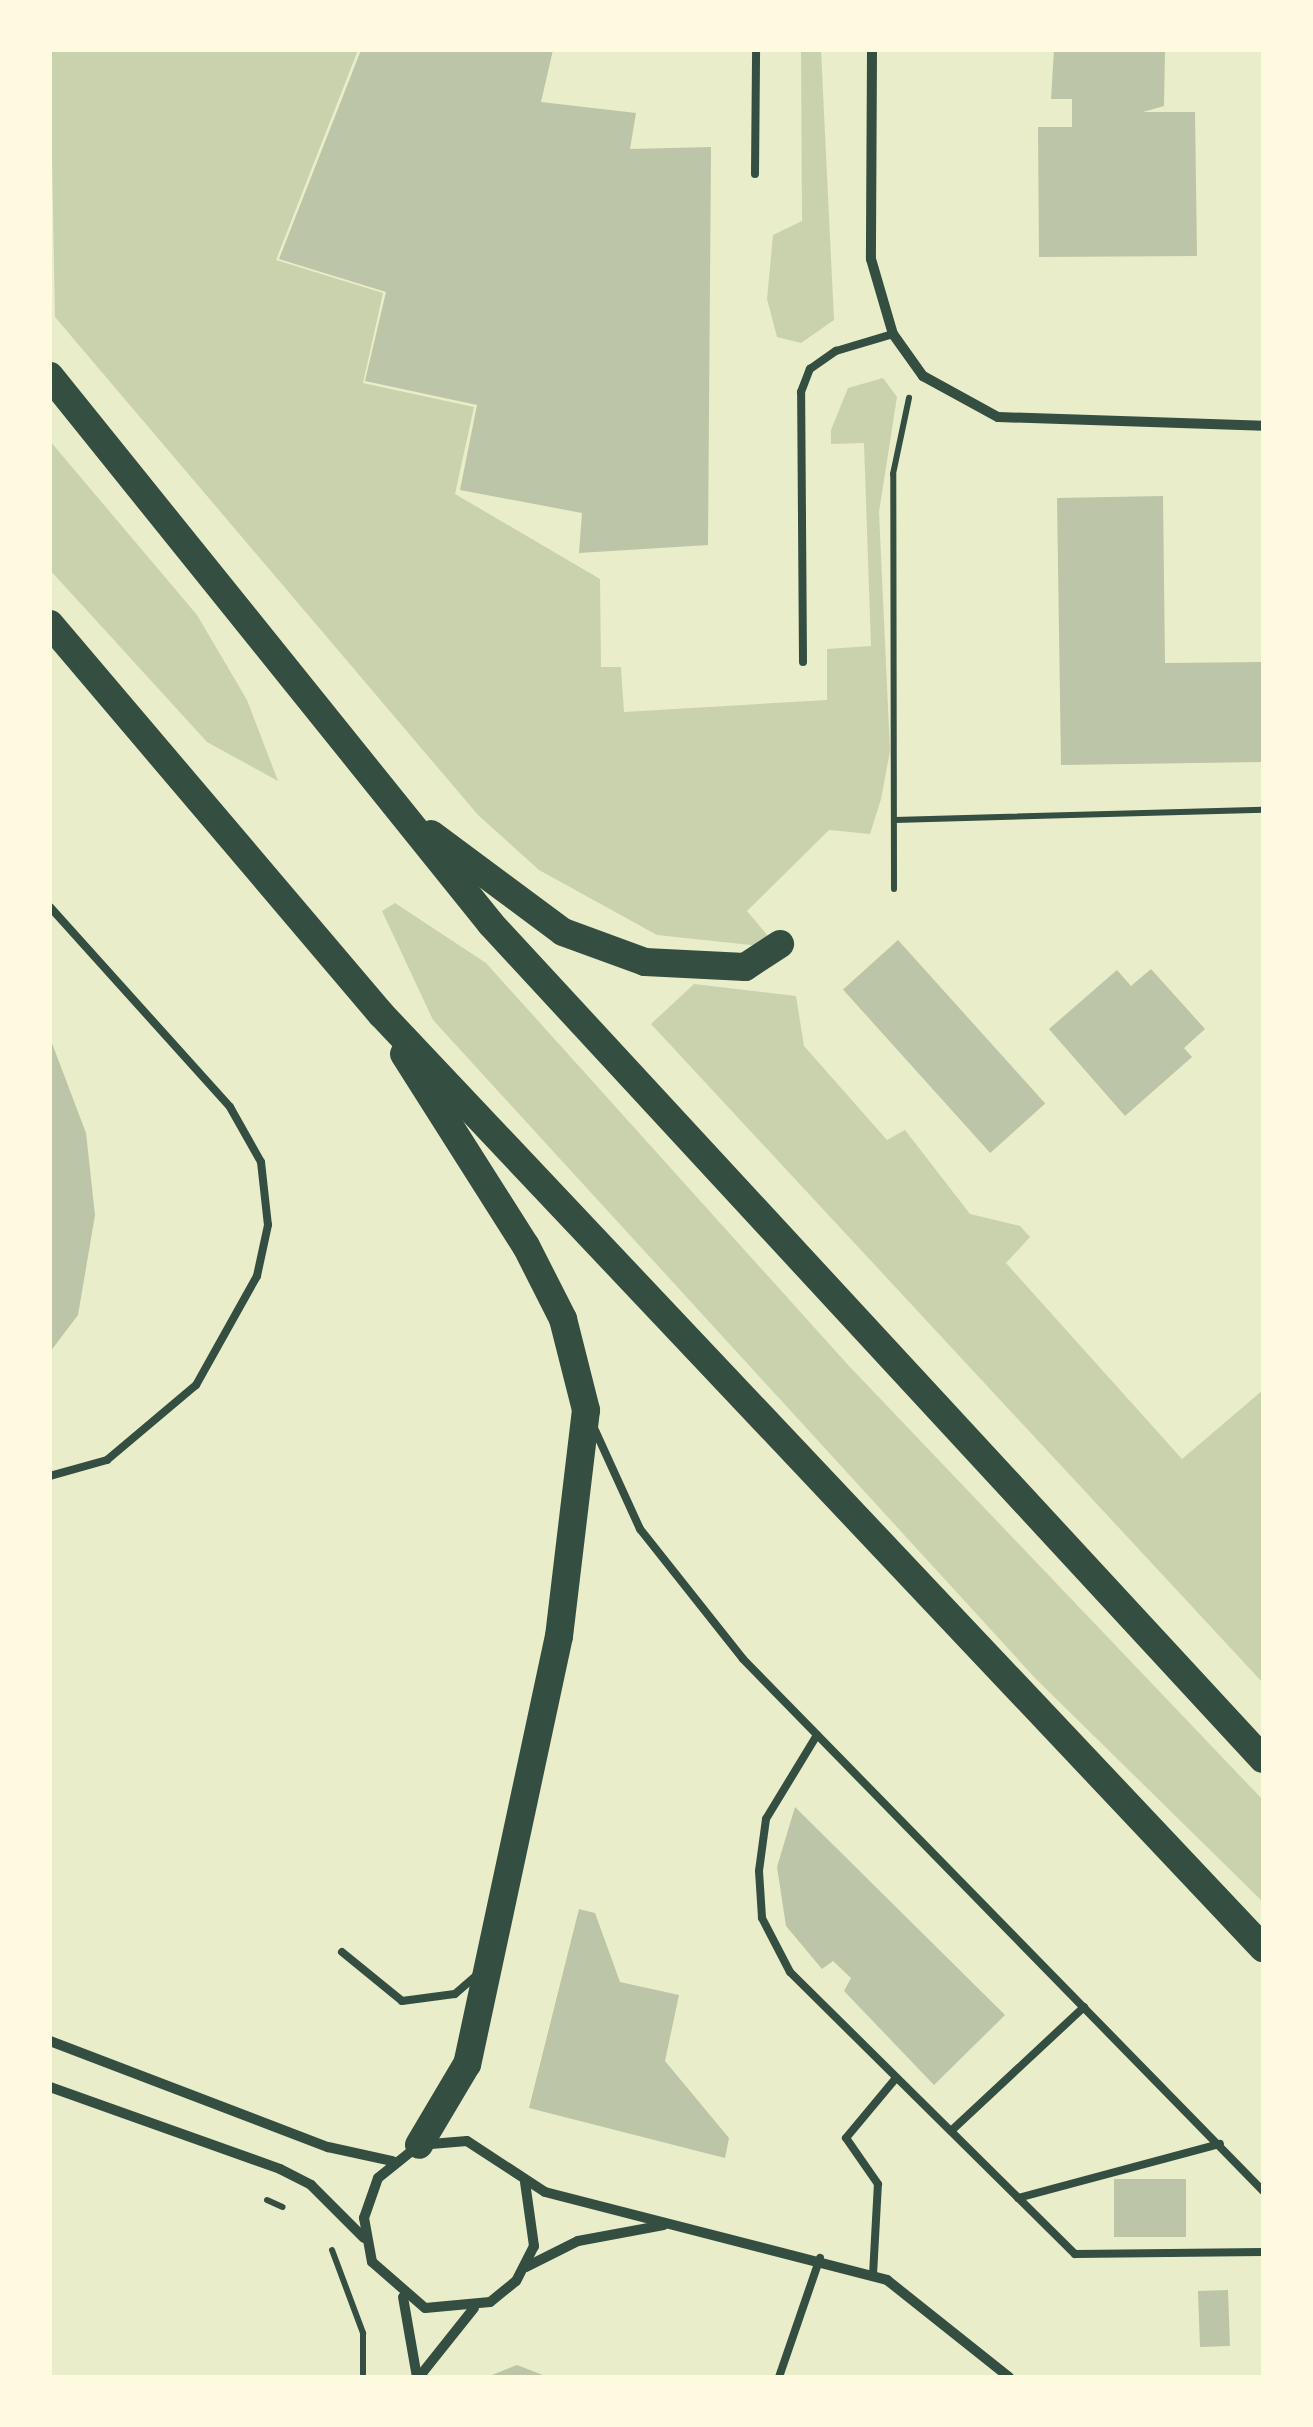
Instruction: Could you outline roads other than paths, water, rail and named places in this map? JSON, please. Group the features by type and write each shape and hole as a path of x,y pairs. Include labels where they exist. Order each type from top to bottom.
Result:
{"highway":[{"path":"50,376 370,780 612,1060 1263,1760"},
{"path":"50,624 380,1014 1263,1948"},
{"path":"370,780 563,932 679,969 745,966 780,944"},
{"path":"380,1014 526,1246 563,1319 586,1410 559,1636 466,2064 420,2145"}],"street":[{"path":"872,50 871,259 893,334 923,376 998,416 1263,426"},
{"path":"50,2041 328,2146 392,2161"},
{"path":"50,2087 280,2168 311,2185 365,2240 403,2297 418,2377"},
{"path":"365,2240 369,2197 392,2161 420,2145 467,2140 525,2182 664,2225 820,2258 873,2275 1009,2377"},
{"path":"525,2182 536,2224 526,2267"},
{"path":"418,2377 474,2308 526,2267 578,2241 664,2225"},
{"path":"403,2297 450,2312 474,2308"}],"lane":[{"path":"755,174 756,50"},
{"path":"803,662 801,392 810,369 836,351 893,334"},
{"path":"50,907 230,1107 261,1162 268,1225 257,1276 196,1386 107,1460 50,1476"},
{"path":"586,1410 640,1529 817,1735 1263,2191"},
{"path":"817,1735 766,1820 762,1918 790,1972 1074,2254 1263,2252"},
{"path":"342,1952 402,2001 456,1994 488,1965"},
{"path":"950,2131 1084,2008"},
{"path":"873,2275 878,2184 846,2138 896,2078"},
{"path":"1018,2198 1220,2144"},
{"path":"779,2377 820,2258"}]}
